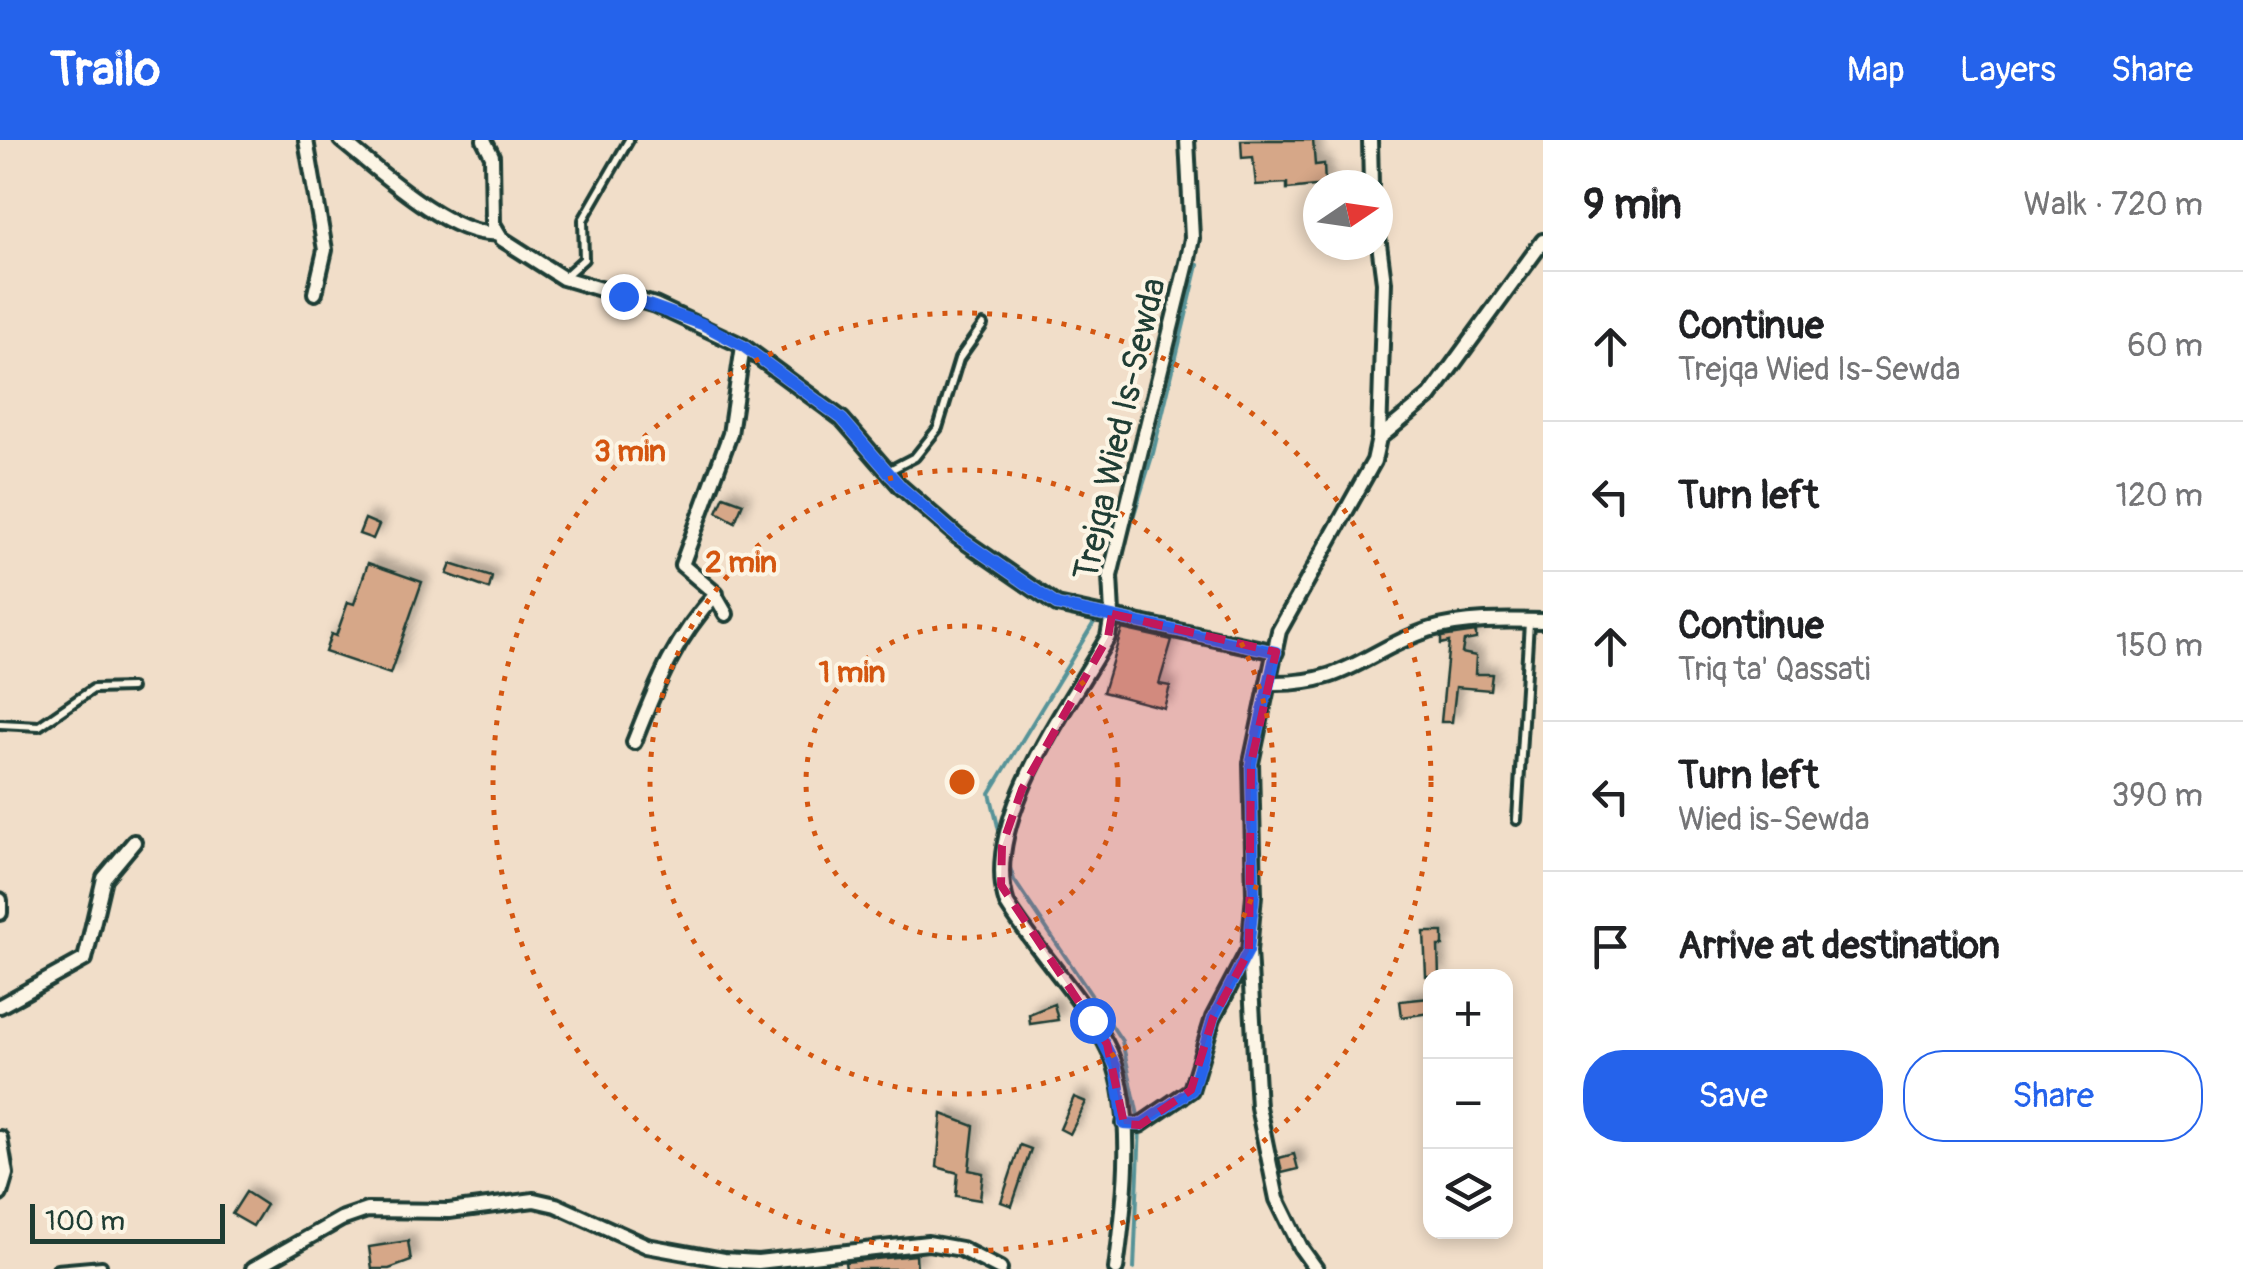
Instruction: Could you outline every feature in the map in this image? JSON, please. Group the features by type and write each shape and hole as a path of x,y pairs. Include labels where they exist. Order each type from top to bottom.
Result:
{"street":[{"path":"306,140 325,250 315,293"},
{"path":"341,140 442,214 481,233 496,233 563,278 655,305 743,346 842,419 887,472 957,536 1057,605 1276,652"},
{"path":"484,140 492,156 496,233"},
{"name":"Trejqa Wied Is-Sewda","path":"1116,1269 1124,1200 1122,1092 1106,1044 1016,919 1001,885 1002,846 1022,789 1108,637 1112,614 1110,576 1188,260 1188,140"},
{"path":"1370,140 1371,170"},
{"path":"1378,438 1430,396 1543,241"},
{"path":"1316,1269 1288,1224 1262,1141 1252,1053 1248,951 1254,895 1251,764 1279,631 1368,477 1378,438 1384,282 1381,260"},
{"path":"726,614 715,595 682,564 730,434 743,346"},
{"path":"634,742 667,659 688,624 715,595"},
{"path":"1270,683 1338,676 1426,631 1451,624 1536,621"},
{"path":"0,1006 85,960 104,878 134,842"},
{"path":"0,900 0,914"},
{"path":"1124,1124 1140,1125 1192,1090 1213,1018 1248,951"},
{"path":"0,1138 5,1146 6,1174 0,1194"},
{"path":"253,1269 341,1219 368,1210 449,1211 534,1200 556,1204 647,1246 724,1260 758,1262 928,1243 961,1250 1000,1269"}],"lane":[{"path":"563,278 584,259 583,220 630,140"},
{"path":"887,472 915,458 938,428 959,359 984,325"},
{"path":"1517,820 1536,621"},
{"path":"0,724 39,726 93,689 131,688"},
{"path":"57,1269 102,1265"}],"highlighted area":[{"path":"1112,614 1276,652 1251,763 1249,951 1213,1018 1191,1090 1140,1125 1124,1124 1107,1044 1001,885 1002,846 1022,789 1108,637"}],"building":[{"path":"1241,140 1313,140 1315,165 1324,164 1324,170 1303,170 1303,187 1287,189 1287,183 1256,185 1253,157 1242,158"},
{"path":"724,496 743,503 735,522 717,512"},
{"path":"365,519 379,525 373,539 359,534"},
{"path":"368,563 422,582 390,674 325,652 331,634 336,636 348,602 354,604"},
{"path":"451,564 492,577 489,589 447,574"},
{"path":"1122,629 1172,640 1159,684 1170,686 1164,708 1103,692"},
{"path":"1476,632 1476,639 1464,641 1462,653 1476,656 1475,674 1492,674 1490,690 1456,687 1452,722 1441,722 1449,642 1441,644 1441,637"},
{"path":"1424,932 1443,932 1443,946 1438,946 1439,969 1426,969"},
{"path":"1423,999 1423,1014 1402,1017 1400,1001"},
{"path":"1054,1004 1058,1020 1030,1024 1029,1014"},
{"path":"1074,1097 1086,1102 1070,1134 1060,1129"},
{"path":"942,1114 974,1126 969,1170 983,1173 980,1200 956,1196 958,1173 937,1167"},
{"path":"1020,1145 1031,1149 1012,1206 1001,1202"},
{"path":"1294,1154 1298,1169 1282,1173 1279,1158"},
{"path":"246,1192 266,1205 253,1226 232,1214"},
{"path":"408,1241 411,1261 389,1269 372,1269 369,1247"},
{"path":"916,1255 917,1269 846,1269 845,1262"}],"waterway":[{"path":"1123,550 1153,453 1198,265"},
{"path":"1001,839 990,793 1096,619"},
{"path":"1008,862 1014,880 1122,1041 1140,1125 1134,1269"}],"route":[{"path":"623,296 702,324 743,346 842,419 901,487 957,536 1057,605 1276,652 1251,764 1250,854 1254,895 1248,951 1213,1018 1192,1090 1140,1125 1124,1124 1116,1067 1092,1020"}]}
